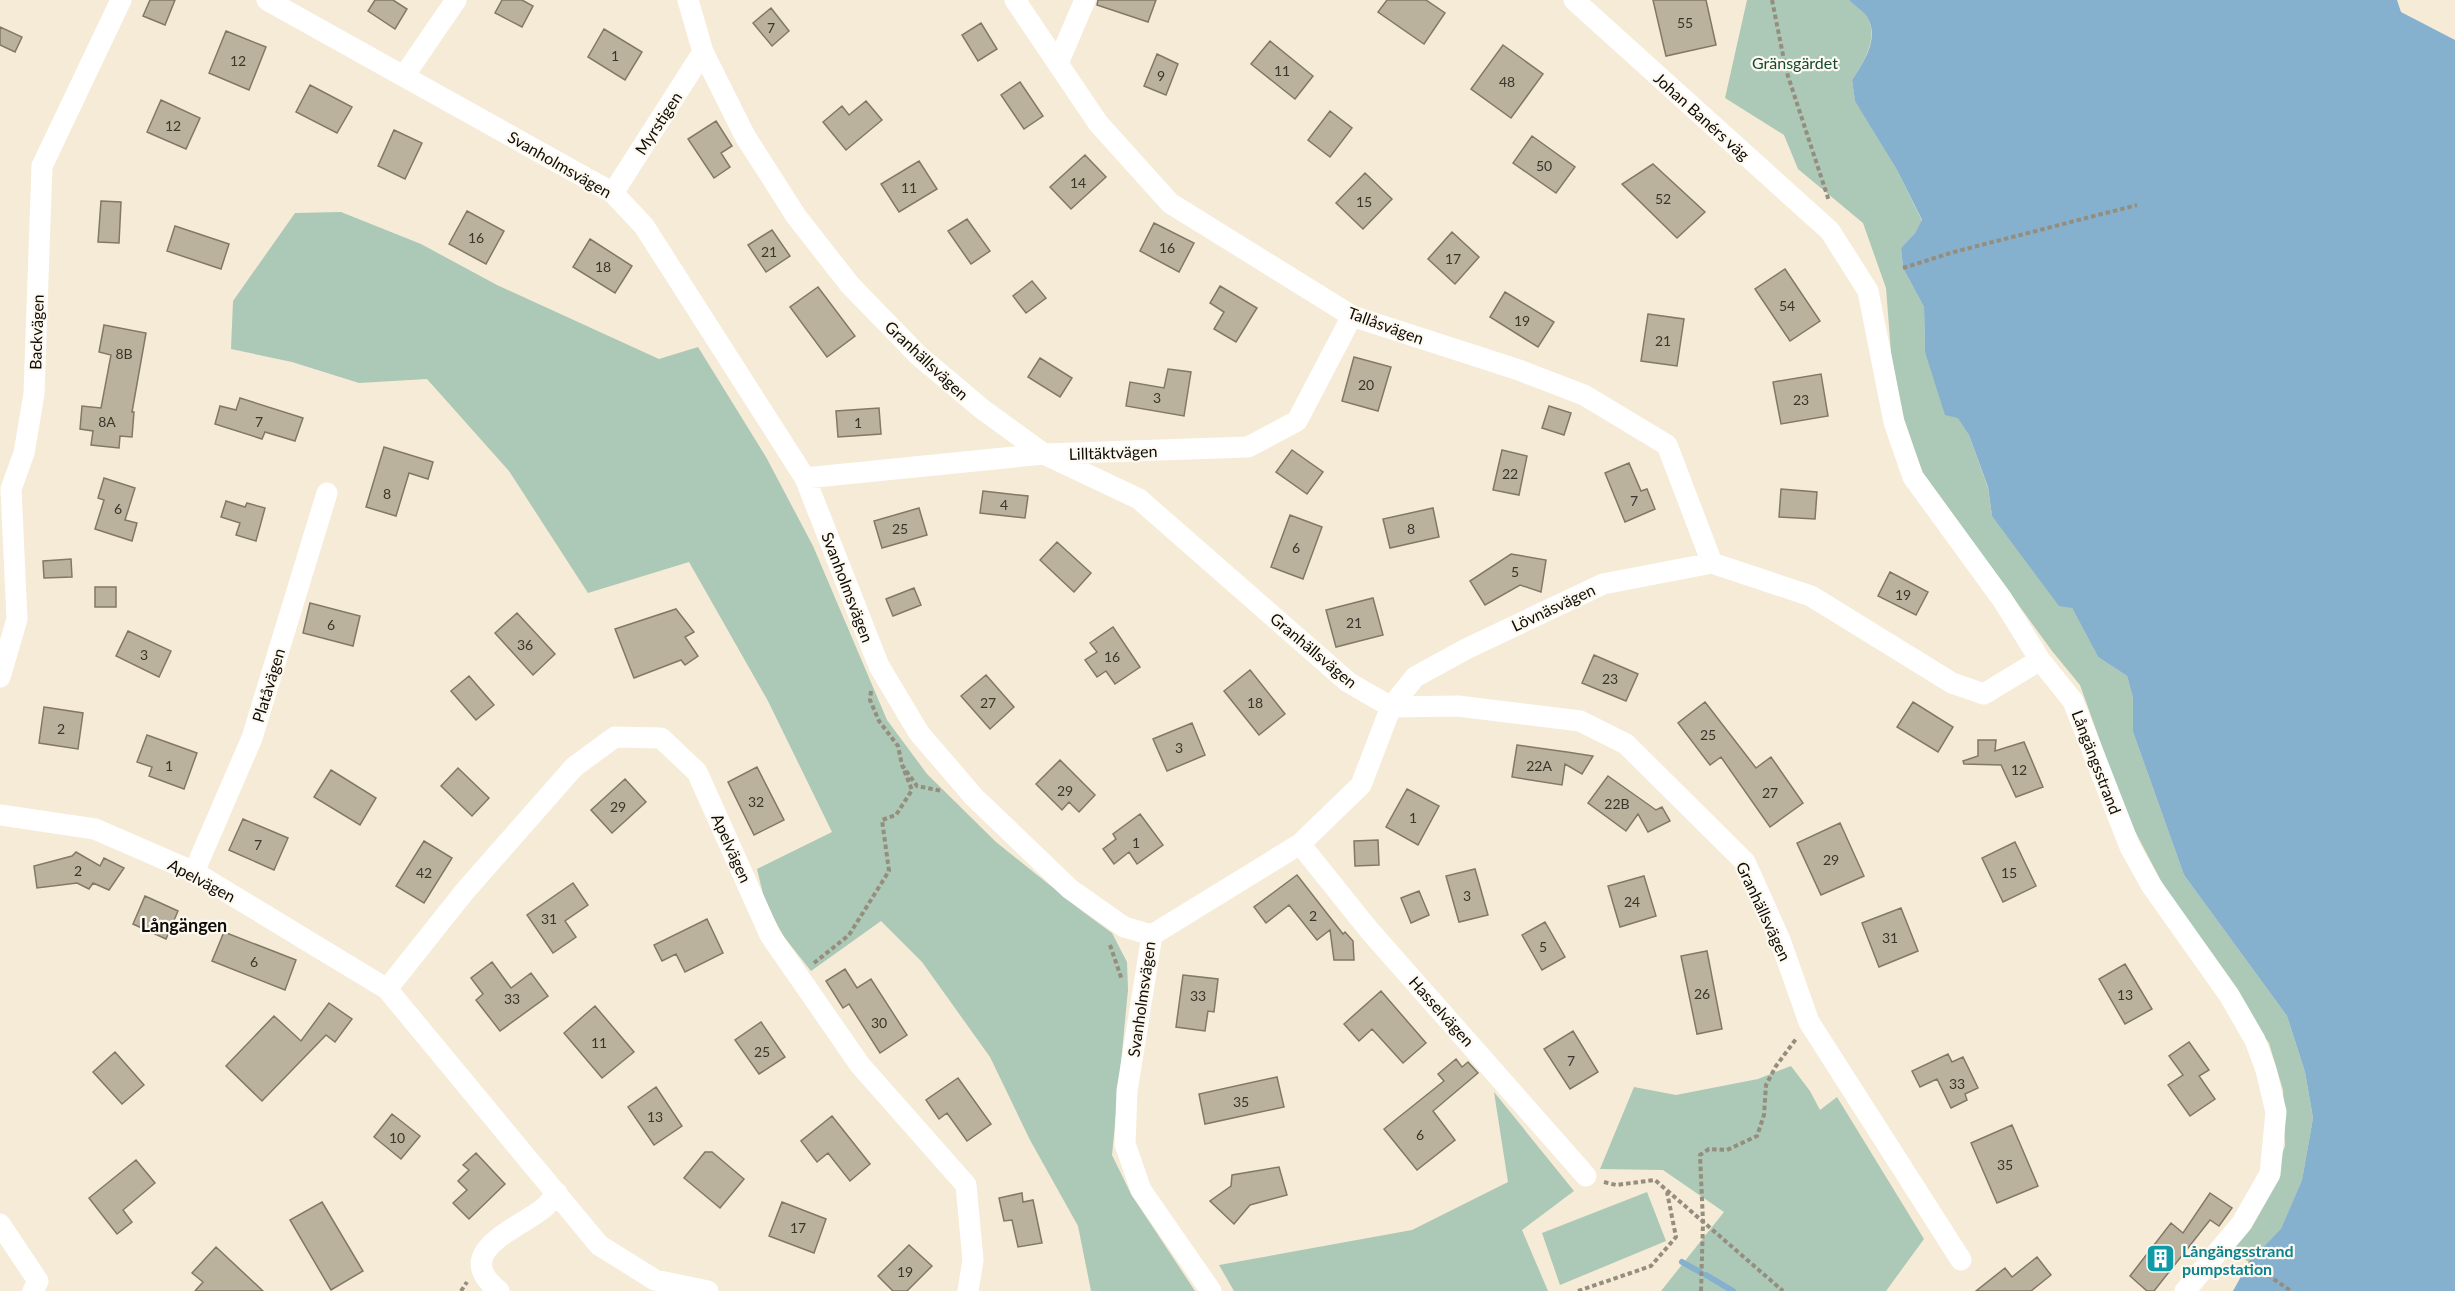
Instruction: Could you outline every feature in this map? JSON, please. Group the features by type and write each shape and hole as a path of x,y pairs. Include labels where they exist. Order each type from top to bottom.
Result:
{"street":[{"name":"Backvägen","path":"0,677 17,620 11,489 24,453 34,394 42,166 121,0"},
{"name":"Svanholmsvägen","path":"267,0 613,193 644,226 805,478 879,666 919,733 974,798 1070,889 1124,927 1152,935 1127,1091 1125,1144 1141,1190 1211,1291"},
{"path":"404,76 456,0"},
{"name":"Granhällsvägen","path":"688,0 703,52 751,146 796,216 850,285 918,355 982,410 1044,454 1139,499 1348,682 1391,707 1458,706 1580,722 1626,744 1745,861 1780,940 1809,1022 1961,1260"},
{"name":"Tallåsvägen","path":"1015,0 1098,123 1170,202 1352,316 1519,370 1584,395 1667,445 1712,563"},
{"path":"1058,63 1085,0"},
{"name":"Johan Banérs väg","path":"1574,0 1830,231"},
{"name":"Myrstigen","path":"613,193 703,52"},
{"name":"Långängsstrand","path":"1830,231 1868,291 1894,422 1913,477 2002,599 2040,660 2073,701 2130,847 2151,885 2229,995 2255,1040 2266,1070 2276,1112 2270,1174 2242,1223 2185,1291"},
{"name":"Lilltäktvägen","path":"805,478 1044,454 1248,447 1297,421 1352,316"},
{"name":"Platåvägen","path":"194,872 252,738 327,493"},
{"name":"Lövnäsvägen","path":"1152,935 1300,844 1361,785 1391,707 1415,677 1466,649 1603,584 1712,563 1811,596 1952,683 1984,694 2040,660"},
{"name":"Apelvägen","path":"387,989 465,891 574,767 615,737 661,738 697,772 770,935 860,1065 966,1185 974,1260 968,1291"},
{"name":"Apelvägen","path":"0,815 95,829 194,872 387,989 599,1245 655,1280 708,1291"},
{"name":"Hasselvägen","path":"1300,844 1370,930 1586,1176"},
{"path":"499,1291 483,1274 482,1259 491,1242 544,1207 557,1193"},
{"path":"0,1224 38,1281 33,1291"}],"path":[{"path":"1772,0 1786,70 1830,201"},
{"path":"1903,268 1954,252 2138,205"},
{"path":"798,975 849,935 889,871 882,820 896,815 912,790 898,747 879,721 870,700 871,688"},
{"path":"902,765 917,786 951,793 944,785"},
{"path":"1104,939 1112,947 1122,976 1121,987"},
{"path":"1701,1291 1700,1155 1709,1149 1727,1150 1758,1136 1764,1115 1766,1085 1776,1066 1809,1022"},
{"path":"1586,1176 1616,1185 1655,1180 1783,1291"},
{"path":"1578,1291 1651,1266 1676,1237 1667,1191"},
{"path":"2249,1262 2291,1291"}],"green space":[{"name":"Gränsgärdet","path":"1747,0 1849,0 1867,17 1871,41 1865,58 1852,80 1855,100 1897,170 1922,221 1915,233 1901,248 1903,268 1924,307 1925,352 1969,435 1988,488 1992,516 2072,608 2098,657 2127,676 2133,698 2133,732 2184,875 2287,1016 2305,1072 2313,1118 2302,1180 2281,1230 2249,1262 2232,1251 2267,1195 2285,1146 2283,1090 2269,1043 2218,972 2170,898 2127,816 2080,685 2052,651 1923,473 1905,428 1891,352 1886,288 1863,223 1798,169 1784,135 1725,98"},
{"path":"341,212 421,244 497,285 659,359 698,347 766,457 813,546 887,720 927,774 996,842 1112,933 1127,962 1128,990 1112,1155 1131,1194 1195,1291 1091,1291 1078,1226 1030,1140 990,1057 922,962 881,921 811,971 784,937 765,902 757,869 832,832 768,701 689,562 588,593 509,471 427,379 359,383 292,362 231,349 233,301 295,213"},
{"path":"1791,1066 1810,1091 1820,1110 1837,1097 1924,1239 1886,1291 1661,1291 1724,1212 1663,1170 1600,1169 1634,1087 1676,1095 1758,1079"},
{"path":"1494,1092 1574,1191 1522,1230 1548,1291 1234,1291 1219,1265 1412,1230 1508,1182"},
{"path":"1647,1192 1666,1241 1560,1285 1542,1233"}],"water":[{"path":"1849,0 2397,0 2401,12 2455,40 2455,1291 2233,1291 2249,1262 2281,1229 2302,1180 2313,1118 2305,1072 2287,1016 2184,875 2133,732 2133,698 2127,676 2098,657 2072,608 2059,606 1992,516 1988,487 1969,435 1958,418 1945,415 1925,352 1924,307 1903,268 1901,248 1915,233 1922,220 1897,170 1855,101 1852,80 1869,50 1872,33 1867,17"}],"building":[{"path":"150,0 175,0 165,25 143,16"},
{"path":"375,0 393,0 407,9 395,29 368,11"},
{"path":"502,0 522,0 533,6 522,27 495,13"},
{"path":"1098,0 1156,0 1148,22 1097,5"},
{"path":"1387,0 1426,0 1445,13 1424,44 1378,12"},
{"path":"1653,0 1706,0 1716,45 1666,56"},
{"path":"771,8 789,31 772,46 753,23"},
{"path":"981,23 997,49 978,61 962,35"},
{"path":"0,27 22,37 15,52 0,45"},
{"path":"604,29 642,52 625,80 588,57"},
{"path":"226,31 266,47 249,90 209,73"},
{"path":"1270,41 1313,76 1295,99 1251,64"},
{"path":"1503,45 1543,74 1511,118 1471,89"},
{"path":"1157,54 1178,64 1166,95 1144,86"},
{"path":"1020,82 1043,116 1024,129 1001,95"},
{"path":"310,85 352,107 337,133 296,112"},
{"path":"161,100 200,118 186,149 147,132"},
{"path":"866,101 882,120 846,150 823,122 842,106 849,115"},
{"path":"1330,111 1352,128 1330,157 1308,140"},
{"path":"716,121 732,146 721,153 730,167 714,178 688,139"},
{"path":"394,130 422,143 405,179 378,166"},
{"path":"1532,136 1575,167 1556,193 1513,163"},
{"path":"1085,155 1106,177 1071,209 1050,187"},
{"path":"919,161 937,189 899,212 881,184"},
{"path":"1653,164 1705,212 1677,238 1622,184"},
{"path":"1365,173 1392,199 1363,229 1336,203"},
{"path":"101,201 121,202 119,243 98,242"},
{"path":"467,211 504,231 486,264 449,244"},
{"path":"967,219 990,251 971,264 948,231"},
{"path":"1154,223 1194,243 1179,272 1140,251"},
{"path":"175,226 229,244 221,269 167,251"},
{"path":"772,230 790,256 766,272 748,245"},
{"path":"1452,232 1479,257 1455,284 1428,259"},
{"path":"590,239 632,266 615,293 573,267"},
{"path":"1785,269 1820,321 1790,341 1755,289"},
{"path":"1032,281 1046,298 1026,313 1013,296"},
{"path":"1220,286 1257,308 1236,342 1214,329 1224,312 1210,303"},
{"path":"818,287 855,336 827,357 790,307"},
{"path":"1505,292 1554,322 1538,347 1490,317"},
{"path":"1648,314 1684,319 1677,366 1641,361"},
{"path":"104,325 146,333 132,412 134,412 132,437 120,436 119,448 91,445 93,431 80,429 82,406 101,408 111,355 99,352"},
{"path":"1354,357 1391,367 1378,411 1342,401"},
{"path":"1040,358 1072,378 1060,397 1028,377"},
{"path":"1168,369 1191,372 1184,416 1126,406 1130,382 1164,388"},
{"path":"1821,374 1828,416 1781,424 1773,382"},
{"path":"240,398 303,418 295,441 265,432 262,439 215,424 220,406 236,410"},
{"path":"1549,406 1571,413 1564,435 1542,428"},
{"path":"879,408 881,434 838,437 836,411"},
{"path":"384,447 433,462 428,479 409,473 396,516 366,507"},
{"path":"1292,450 1323,472 1307,494 1276,472"},
{"path":"1502,450 1527,456 1519,495 1493,490"},
{"path":"1629,463 1641,491 1647,489 1655,509 1625,522 1605,473"},
{"path":"104,478 135,488 125,520 137,523 132,541 95,529 104,500 98,498"},
{"path":"1781,489 1817,492 1815,519 1779,517"},
{"path":"983,491 1028,496 1025,518 980,513"},
{"path":"226,501 245,507 247,503 265,508 256,541 236,535 240,523 221,517"},
{"path":"919,508 927,535 882,548 874,521"},
{"path":"1433,508 1439,537 1390,548 1383,519"},
{"path":"1290,515 1322,527 1303,579 1271,567"},
{"path":"1057,542 1091,573 1074,592 1040,560"},
{"path":"1511,554 1546,560 1541,592 1520,585 1485,605 1470,581"},
{"path":"71,559 72,577 44,578 43,561"},
{"path":"1890,572 1928,592 1916,615 1878,596"},
{"path":"95,587 116,587 116,607 95,607"},
{"path":"914,588 921,605 893,616 886,599"},
{"path":"1373,598 1383,635 1336,647 1326,610"},
{"path":"310,603 360,616 353,646 303,633"},
{"path":"676,609 694,632 685,637 698,656 685,665 681,660 634,678 615,629"},
{"path":"517,613 555,654 533,675 495,633"},
{"path":"1113,627 1140,667 1115,684 1106,671 1097,677 1085,660 1097,652 1090,643"},
{"path":"128,631 171,651 159,677 116,656"},
{"path":"1594,655 1638,674 1626,701 1582,683"},
{"path":"1250,670 1285,714 1259,735 1224,691"},
{"path":"986,675 1014,707 990,729 961,696"},
{"path":"469,676 494,705 476,720 451,691"},
{"path":"1705,702 1756,768 1771,757 1803,803 1770,827 1721,757 1710,765 1678,723"},
{"path":"1913,702 1953,727 1938,752 1897,727"},
{"path":"44,707 83,713 78,749 39,743"},
{"path":"1192,723 1205,755 1167,771 1153,739"},
{"path":"147,735 197,753 184,789 149,776 152,767 137,762"},
{"path":"1978,740 1996,740 1995,751 2024,742 2043,787 2016,797 2001,765 1964,764 1963,761 1978,756"},
{"path":"1517,745 1593,756 1582,774 1565,764 1562,785 1512,777"},
{"path":"1060,760 1095,795 1079,812 1069,802 1062,810 1036,784"},
{"path":"757,767 784,820 754,835 728,782"},
{"path":"458,768 489,798 472,816 441,786"},
{"path":"331,770 376,798 360,825 314,797"},
{"path":"1608,776 1656,810 1662,807 1670,821 1648,832 1638,814 1626,831 1588,803"},
{"path":"625,779 646,802 612,833 591,810"},
{"path":"1407,789 1439,806 1418,845 1386,827"},
{"path":"1140,814 1163,845 1137,864 1129,852 1114,864 1103,849 1116,839 1113,834"},
{"path":"243,819 288,838 274,870 229,850"},
{"path":"1840,823 1864,876 1821,895 1797,843"},
{"path":"1378,840 1379,865 1355,866 1354,841"},
{"path":"424,841 452,858 424,903 396,886"},
{"path":"2015,842 2036,886 2003,902 1982,858"},
{"path":"76,852 100,866 104,858 124,868 109,890 93,883 89,889 77,883 37,888 34,866 72,856"},
{"path":"1475,869 1488,915 1459,922 1446,876"},
{"path":"1297,875 1343,934 1345,932 1353,941 1354,960 1334,960 1330,930 1317,940 1289,905 1266,923 1254,907"},
{"path":"1644,876 1656,916 1620,927 1608,886"},
{"path":"573,883 588,905 565,921 576,937 553,953 527,915"},
{"path":"1419,891 1429,915 1411,923 1401,898"},
{"path":"145,896 178,911 166,939 133,924"},
{"path":"1901,908 1918,951 1879,967 1862,923"},
{"path":"707,919 723,953 685,972 676,954 662,961 654,945"},
{"path":"1545,922 1565,957 1542,970 1522,935"},
{"path":"224,932 296,960 285,990 212,961"},
{"path":"1707,951 1722,1029 1697,1034 1681,956"},
{"path":"492,962 511,988 531,973 548,996 500,1031 476,1000 483,994 471,978"},
{"path":"2125,964 2152,1009 2125,1024 2099,979"},
{"path":"845,969 857,988 871,979 907,1035 880,1053 849,1004 843,1008 826,981"},
{"path":"1183,975 1218,979 1214,1012 1208,1011 1205,1031 1176,1027"},
{"path":"1381,991 1426,1043 1403,1063 1372,1029 1359,1041 1344,1024"},
{"path":"329,1003 352,1019 335,1042 326,1035 262,1101 226,1066 274,1016 301,1041"},
{"path":"595,1006 634,1052 602,1078 564,1033"},
{"path":"761,1022 785,1057 759,1074 735,1040"},
{"path":"1573,1031 1598,1072 1570,1089 1544,1049"},
{"path":"2189,1042 2209,1070 2199,1076 2215,1099 2190,1116 2168,1085 2183,1075 2169,1056"},
{"path":"115,1052 144,1085 122,1104 93,1072"},
{"path":"1948,1054 1952,1062 1963,1057 1978,1088 1965,1094 1967,1100 1951,1108 1937,1079 1920,1087 1912,1071"},
{"path":"1456,1059 1462,1067 1468,1062 1478,1073 1433,1111 1455,1140 1417,1170 1384,1129 1444,1081 1438,1074"},
{"path":"1277,1077 1284,1107 1205,1124 1199,1094"},
{"path":"958,1078 991,1124 967,1141 947,1113 939,1119 926,1100"},
{"path":"656,1087 682,1126 654,1145 628,1107"},
{"path":"392,1114 420,1136 401,1159 374,1137"},
{"path":"832,1116 870,1164 850,1181 828,1153 817,1162 801,1141"},
{"path":"2012,1125 2038,1186 1997,1203 1971,1143"},
{"path":"705,1152 712,1152 744,1179 720,1208 684,1178"},
{"path":"476,1153 505,1184 469,1219 453,1203 467,1190 458,1181 469,1170 463,1165"},
{"path":"136,1160 155,1183 123,1210 132,1222 117,1234 89,1198"},
{"path":"1279,1167 1287,1195 1250,1205 1234,1224 1210,1201 1231,1186 1232,1175"},
{"path":"1022,1193 1023,1202 1033,1200 1042,1243 1018,1247 1012,1220 1004,1221 999,1198"},
{"name":"Långängsstrand pumpstation","path":"2210,1193 2232,1208 2219,1226 2210,1220 2154,1291 2147,1291 2130,1276 2171,1223 2183,1233"},
{"path":"322,1202 363,1271 331,1290 290,1220"},
{"path":"782,1202 826,1219 814,1253 769,1236"},
{"path":"909,1245 932,1266 907,1291 893,1291 878,1276"},
{"path":"216,1247 263,1291 195,1291 203,1282 192,1273"},
{"path":"2037,1257 2051,1275 2031,1291 1976,1291 2005,1268 2012,1277"}],"waterway":[{"path":"1682,1262 1700,1272"},
{"path":"1706,1275 1733,1291"}],"place":[{"name":"Långängsstrand pumpstation","path":"2161,1259"}],"district":[{"name":"Långängen","path":"184,925"}]}
